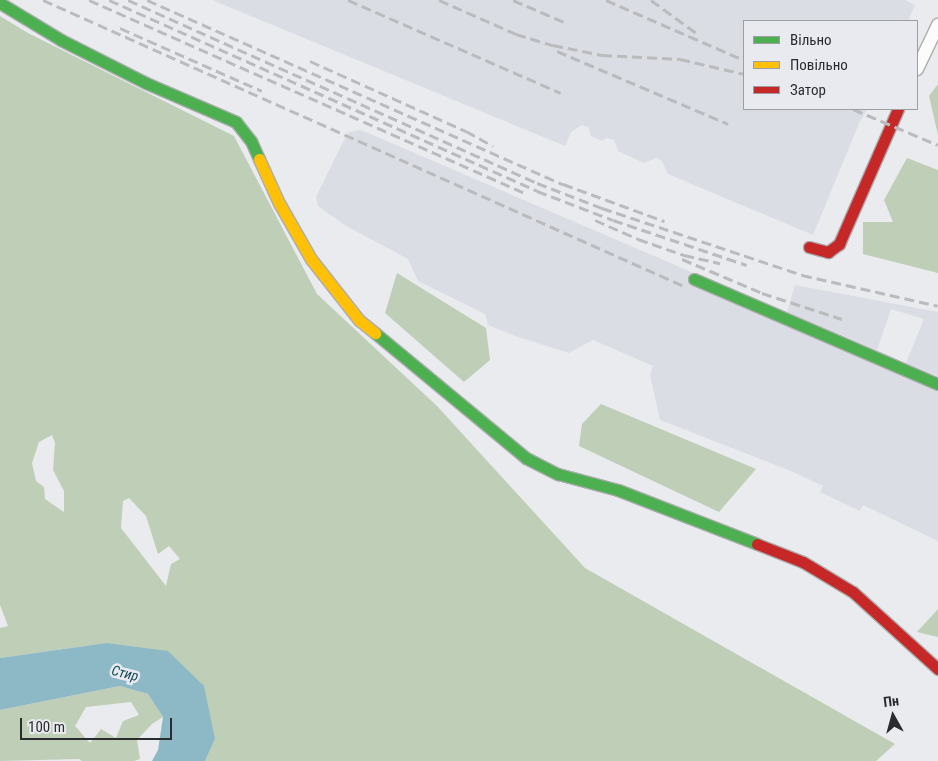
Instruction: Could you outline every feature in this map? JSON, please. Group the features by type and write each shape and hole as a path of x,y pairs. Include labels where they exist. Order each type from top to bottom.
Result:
{"street":[{"path":"0,3 61,40 121,70 236,122 251,141 279,203 311,259 359,320 526,458 558,474 618,490 803,562 853,592 938,669"},
{"path":"918,67 938,25"},
{"path":"809,247 828,252 839,244 898,110"},
{"path":"694,279 938,384"}],"shaded area":[{"path":"212,0 905,0 915,5 908,20 743,20 743,110 867,110 860,121 813,235 668,174 662,161 656,158 644,163 618,151 614,140 607,138 602,141 591,136 588,127 582,125 571,132 565,146"},
{"path":"361,130 696,274 938,392 938,541 863,505 860,511 820,492 823,486 791,471 660,420 650,375 653,366 593,340 569,353 518,337 488,325 485,314 418,281 408,259 346,226 318,206 316,197 346,136 349,132"},
{"path":"795,285 938,312 938,376 906,363 924,319 891,309 877,350 787,312"}],"green space":[{"path":"0,16 28,33 234,136 317,294 437,406 585,568 895,744 876,761 205,761 215,739 106,643 0,658 0,628 8,626 0,605","holes":["52,435 55,443 53,470 64,491 64,512 45,499 44,487 36,481 32,463 39,442","129,498 146,516 158,554 169,546 180,559 171,564 166,586 121,528 123,501"]},
{"path":"938,84 938,135 929,96"},
{"path":"907,158 938,170 938,273 863,254 863,222 893,222 884,200"},
{"path":"397,273 486,328 490,360 464,382 385,313"},
{"path":"601,404 756,469 719,512 579,446 582,424"},
{"path":"938,609 938,637 917,632"},
{"path":"120,686 148,694 163,717 152,724 137,740 140,759 134,761 82,761 79,759 0,761 0,710","holes":["131,702 139,715 123,721 116,738 101,729 90,743 75,726 86,707"]}],"water":[{"name":"Стир","path":"106,643 168,651 204,686 215,739 205,761 152,761 158,750 163,717 148,694 120,686 0,710 0,658"}],"railway":[{"path":"43,0 686,287"},
{"path":"89,0 523,192"},
{"path":"109,0 537,191 613,220 747,265"},
{"path":"128,0 537,183 602,208 802,275 938,306"},
{"path":"147,0 563,184 664,221"},
{"path":"348,0 561,93"},
{"path":"439,0 516,34 553,45 602,55 680,59 743,74"},
{"path":"513,0 564,22"},
{"path":"606,0 743,60"},
{"path":"651,0 699,35"},
{"path":"120,28 262,91"},
{"path":"557,51 728,124"},
{"path":"310,61 466,131 493,146"},
{"path":"855,110 938,145"},
{"path":"595,220 638,239 684,255 720,263"},
{"path":"682,259 762,293 842,319"}],"traffic: fast":[{"path":"0,3 61,40 146,83 236,122 251,141 259,159"},
{"path":"694,279 938,384"},
{"path":"375,333 526,458 558,474 618,490 757,544"}],"traffic: slow":[{"path":"259,159 279,203 311,259 359,320 375,333"}],"traffic: jam":[{"path":"809,247 828,252 839,244 898,110"},
{"path":"757,544 803,562 853,592 938,669"}]}
